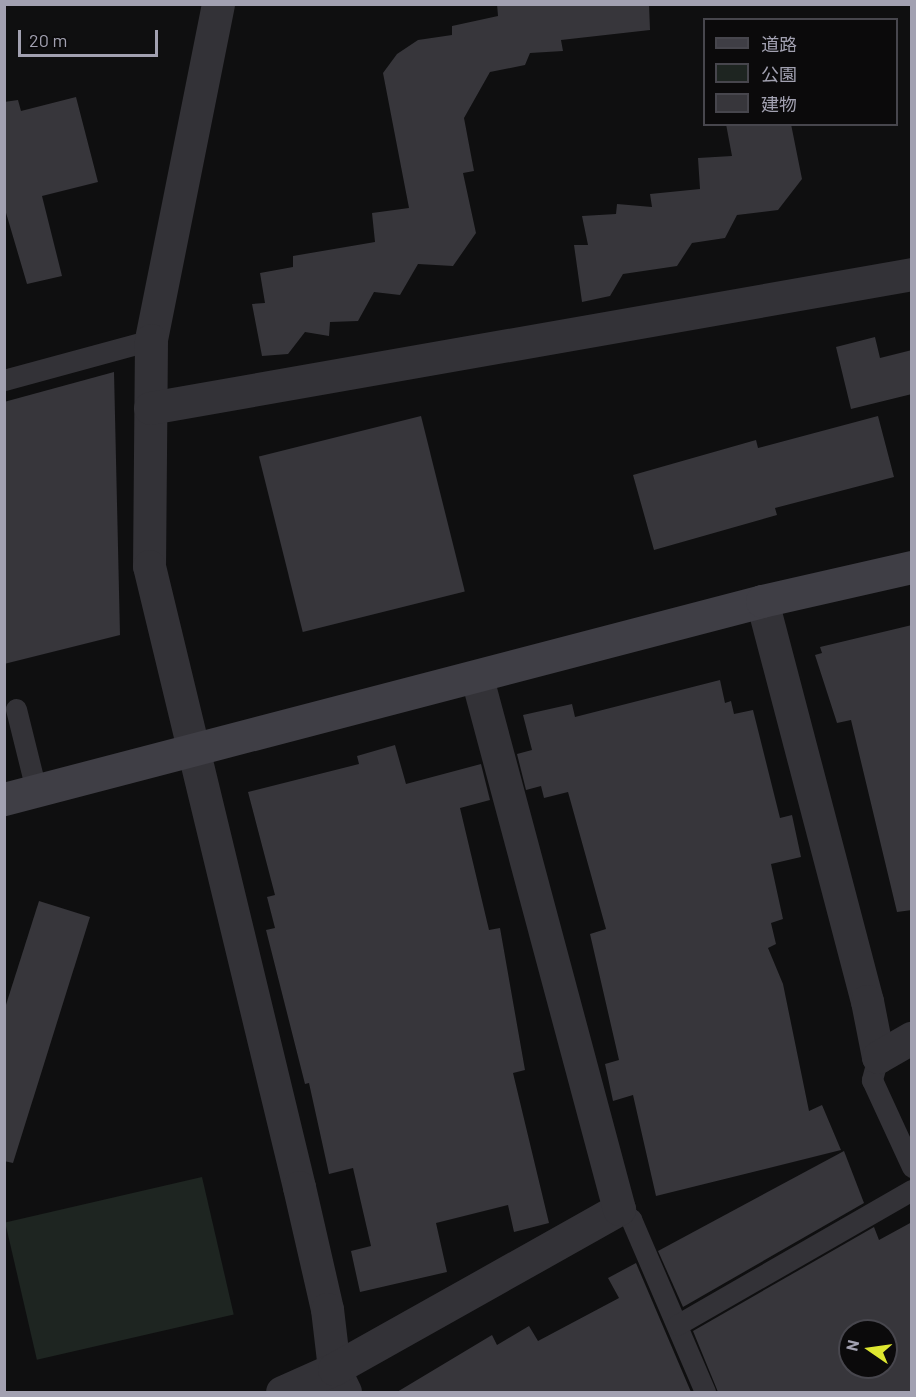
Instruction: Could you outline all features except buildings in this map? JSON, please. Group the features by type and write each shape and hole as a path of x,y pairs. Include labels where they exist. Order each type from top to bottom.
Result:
{"street":[{"path":"218,4 151,340 149,566 191,748 243,944 327,1310 340,1381"},
{"path":"150,408 912,274"},
{"path":"4,799 191,748 477,678 762,601 912,567"},
{"path":"762,601 867,1001 878,1057 912,1037"},
{"path":"282,1392 340,1381 620,1209 477,678"}],"lane":[{"path":"4,380 151,340"},
{"path":"16,709 36,790"},
{"path":"878,1057 872,1080 912,1167"},
{"path":"677,1324 912,1190"},
{"path":"620,1209 631,1219 705,1392"}],"green space":[{"path":"202,1177 234,1314 37,1360 5,1222"}]}
